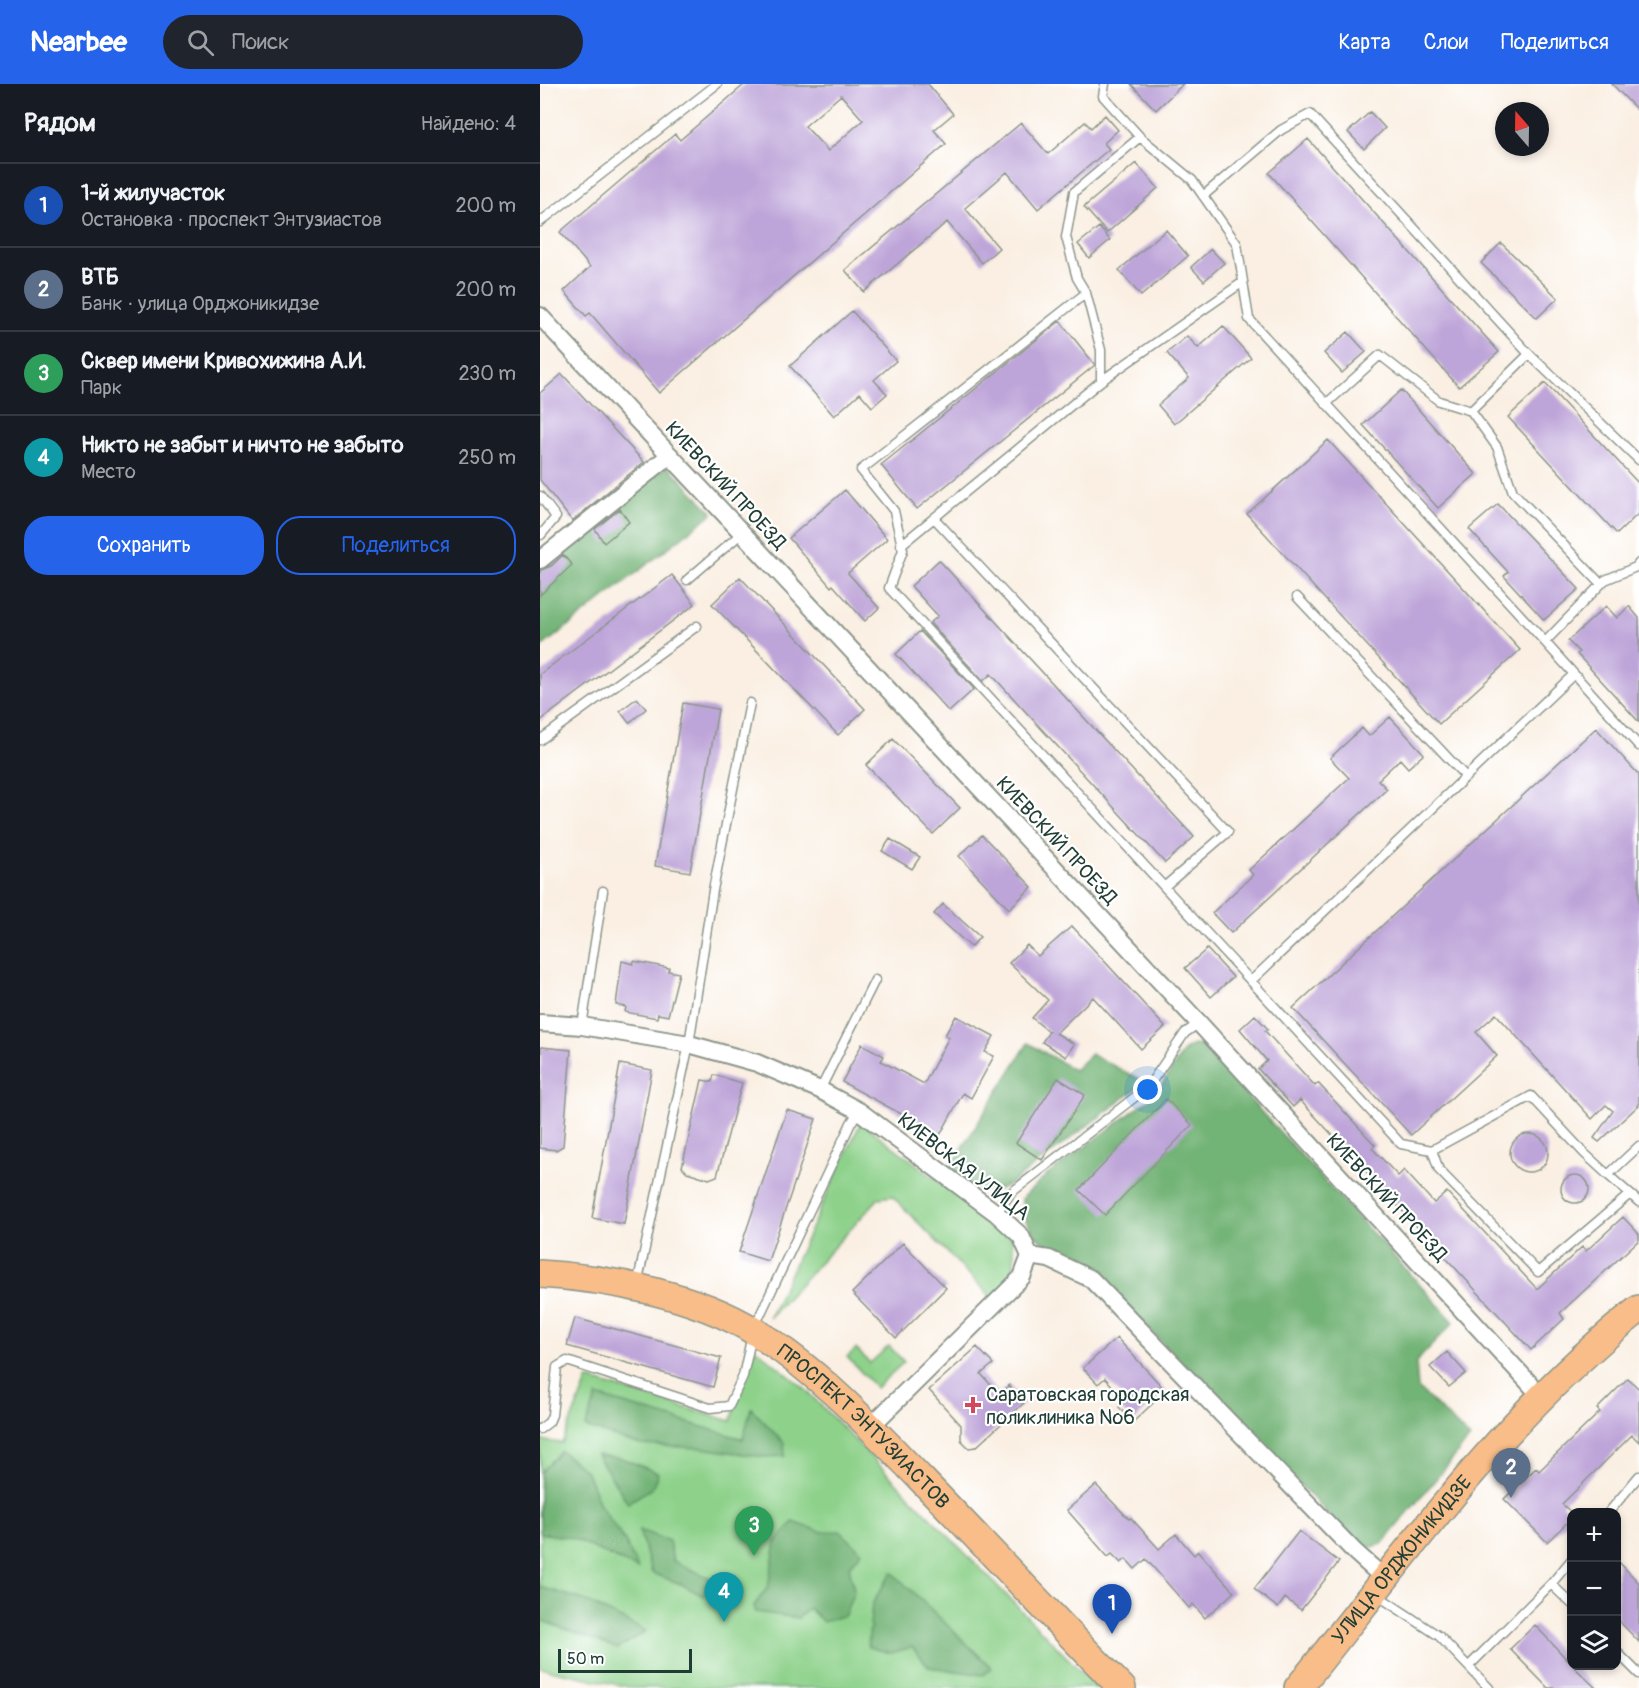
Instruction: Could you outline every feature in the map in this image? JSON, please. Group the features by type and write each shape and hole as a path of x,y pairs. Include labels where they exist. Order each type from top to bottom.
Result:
{"main road":[{"name":"ПРОСПЕКТ ЭНТУЗИАСТОВ","path":"540,1274 637,1286 727,1317 753,1330 815,1376 870,1427 1122,1688"},
{"name":"УЛИЦА ОРДЖОНИКИДЗЕ","path":"1298,1688 1379,1586 1541,1396 1639,1309"}],"street":[{"name":"КИЕВСКИЙ ПРОЕЗД","path":"540,316 1198,1023 1541,1396"},
{"path":"545,555 670,455"},
{"name":"КИЕВСКАЯ УЛИЦА","path":"540,1023 582,1026 689,1044 757,1063 820,1090 859,1111 996,1213 1021,1236 1030,1256"},
{"path":"870,1427 1022,1277 1030,1256 1049,1259 1091,1279 1355,1552 1379,1586"}],"lane":[{"path":"540,222 717,84"},
{"path":"1105,84 1103,96 1140,137 1182,169 1237,244 1249,319 1639,746"},
{"path":"1203,196 1281,130 1310,114 1529,354 1639,460"},
{"path":"1101,381 1101,350 1086,293 1077,278 1066,237 1074,192 1140,137"},
{"path":"901,544 1101,381 1243,282"},
{"path":"1086,293 861,470 894,511 903,550 889,588 1401,1144 1432,1150 1531,1096 1584,1154 1639,1202"},
{"path":"1471,411 1529,354"},
{"path":"1326,404 1380,355 1439,401 1471,411 1497,447 1513,492 1601,584"},
{"path":"540,496 556,517 541,534 545,555"},
{"path":"934,518 1228,832 1164,887"},
{"path":"687,580 742,533"},
{"path":"1545,642 1601,584 1636,567 1639,563"},
{"path":"1297,597 1466,777"},
{"path":"540,740 697,626"},
{"path":"1251,981 1574,674"},
{"path":"637,1286 689,1044 713,890 750,703"},
{"path":"582,1026 603,891"},
{"path":"820,1090 874,980"},
{"path":"996,1213 1012,1192 1148,1087 1185,1033 1198,1023"},
{"path":"540,1429 549,1422 552,1415 557,1367 567,1361 710,1408 729,1406 743,1376 753,1330 851,1123 859,1111"},
{"path":"1608,1175 1639,1146"},
{"path":"1432,1150 1439,1170 1538,1272 1630,1194"},
{"path":"1612,1508 1639,1476"},
{"path":"1469,1666 1551,1584 1569,1562"},
{"path":"1551,1584 1567,1599"},
{"path":"1379,1586 1439,1636 1489,1688"},
{"path":"1621,1655 1639,1674"}],"green space":[{"path":"669,467 713,513 540,648 540,566 661,470"},
{"path":"1028,1043 1074,1070 1091,1054 1145,1082 1009,1185 990,1191 976,1189 949,1169"},
{"path":"1193,1045 1201,1046 1454,1322 1416,1362 1418,1388 1470,1438 1382,1544 1372,1547 1359,1546 1092,1270 1056,1251 1035,1235 1023,1212 1022,1198 1047,1175 1155,1095 1184,1050"},
{"path":"861,1122 1011,1237 1014,1257 1012,1271 992,1298 892,1196 879,1198 769,1318"},
{"path":"889,1346 904,1362 876,1388 847,1357 856,1349 870,1363"},
{"path":"755,1348 804,1388 1097,1688 633,1688 540,1668 540,1440 562,1443 588,1379 731,1421"},
{"path":"597,1396 743,1439 751,1408 784,1443 785,1456 765,1457 701,1448 640,1445 585,1427"},
{"path":"561,1451 587,1472 600,1505 626,1543 638,1569 572,1538 540,1533 540,1472"},
{"path":"597,1455 621,1458 658,1473 652,1488 628,1503"},
{"path":"793,1522 823,1532 840,1531 862,1552 849,1566 854,1591 845,1615 823,1622 809,1608 798,1618 756,1612 754,1606 768,1587 776,1542"},
{"path":"639,1530 669,1541 673,1561 710,1578 705,1597 681,1584 652,1573"},
{"path":"892,1572 992,1668 983,1675 929,1667 912,1647 891,1653 868,1647 872,1604"},
{"path":"540,1587 581,1599 646,1631 618,1649 540,1620"}],"building":[{"path":"745,84 928,84 953,114 934,130 946,144 659,393 590,313 586,316 564,291 590,267 560,232 675,134 680,140","holes":["841,95 863,120 828,151 805,126"]},
{"path":"1131,84 1183,84 1156,110"},
{"path":"1612,84 1639,84 1639,112"},
{"path":"1370,112 1385,128 1364,149 1348,132"},
{"path":"1105,115 1118,130 1104,143 1109,149 1038,209 1007,172 965,208 999,248 982,263 947,222 864,292 845,270 1021,123 1048,154 1085,122 1091,128"},
{"path":"1308,139 1499,352 1459,387 1269,173"},
{"path":"1136,163 1158,188 1107,233 1084,207"},
{"path":"1099,227 1110,240 1089,258 1078,244"},
{"path":"1166,230 1188,256 1141,296 1119,270"},
{"path":"1501,243 1558,298 1537,318 1481,263"},
{"path":"1211,249 1224,263 1204,281 1191,267"},
{"path":"852,311 896,361 874,380 887,394 872,407 860,393 834,416 790,366"},
{"path":"1060,321 1095,365 917,509 881,465"},
{"path":"1223,326 1251,358 1174,424 1158,405 1189,378 1167,353 1187,336 1198,348"},
{"path":"1348,332 1366,352 1342,373 1324,353"},
{"path":"562,374 644,462 572,521 540,480 540,393"},
{"path":"1545,383 1639,484 1639,513 1617,534 1508,417"},
{"path":"1401,390 1476,474 1438,508 1363,425"},
{"path":"1328,440 1520,650 1439,724 1247,514"},
{"path":"845,490 887,539 848,573 879,608 865,621 833,585 831,587 789,538"},
{"path":"1498,504 1579,589 1544,620 1504,576 1508,572 1469,529"},
{"path":"620,509 629,522 604,543 595,529"},
{"path":"563,555 572,565 540,595 540,570 551,566"},
{"path":"939,560 1194,837 1165,863 991,674 983,681 930,623 938,616 911,586"},
{"path":"672,575 695,604 540,721 540,674"},
{"path":"740,577 865,709 838,735 712,604"},
{"path":"1606,606 1617,618 1629,606 1639,618 1639,722 1577,654 1579,652 1568,641"},
{"path":"920,631 974,689 949,712 896,654"},
{"path":"637,698 646,709 629,723 620,711"},
{"path":"683,703 718,709 690,872 655,866"},
{"path":"1390,717 1424,754 1408,768 1400,759 1378,780 1387,789 1231,933 1212,913 1253,875 1249,870 1349,778 1330,758 1362,728 1369,736"},
{"path":"1596,728 1639,775 1639,1105 1599,1142 1594,1138 1613,1111 1606,1105 1592,1119 1496,1014 1476,1032 1497,1056 1411,1135 1293,1008"},
{"path":"893,739 960,808 933,834 866,765"},
{"path":"982,835 1032,887 1009,909 959,856"},
{"path":"890,839 920,857 912,869 882,851"},
{"path":"943,904 980,937 971,947 934,914"},
{"path":"1072,926 1165,1027 1141,1049 1093,997 1056,1033 1074,1044 1066,1057 1042,1042 1049,1032 1032,1018 1048,1000 1009,963 1027,945 1038,956"},
{"path":"1207,949 1233,977 1211,997 1185,968"},
{"path":"622,961 669,968 668,971 679,973 668,1016 658,1014 657,1018 625,1012 626,1007 616,1005"},
{"path":"1255,1015 1268,1029 1265,1031 1315,1086 1318,1083 1375,1145 1372,1148 1398,1176 1404,1170 1434,1203 1447,1192 1537,1289 1582,1247 1586,1251 1623,1217 1639,1234 1639,1240 1560,1313 1564,1319 1531,1350 1300,1100 1293,1107 1258,1069 1267,1061 1240,1029"},
{"path":"956,1016 994,1036 985,1052 994,1056 971,1098 963,1093 940,1135 842,1082 862,1044 884,1056 881,1061 924,1084 949,1037 945,1035"},
{"path":"541,1047 571,1050 563,1146 556,1150 540,1148"},
{"path":"620,1064 652,1070 624,1224 592,1218"},
{"path":"714,1075 742,1083 717,1176 709,1179 687,1172 682,1167 702,1080 712,1082"},
{"path":"1058,1078 1085,1095 1042,1160 1016,1143"},
{"path":"1166,1099 1192,1125 1105,1215 1079,1190"},
{"path":"787,1110 816,1119 768,1261 739,1252"},
{"path":"1529,1134 1542,1140 1548,1153 1542,1166 1529,1172 1516,1166 1510,1153 1516,1140"},
{"path":"1575,1175 1585,1179 1589,1189 1585,1199 1575,1203 1565,1199 1561,1189 1565,1179"},
{"path":"903,1243 946,1288 896,1338 852,1293"},
{"path":"575,1318 721,1358 713,1387 567,1346"},
{"path":"1117,1338 1166,1391 1133,1422 1119,1407 1126,1401 1105,1378 1098,1384 1083,1368"},
{"path":"977,1347 993,1364 981,1374 999,1394 1009,1385 1024,1403 976,1447 969,1448 961,1440 961,1425 929,1390"},
{"path":"1447,1352 1466,1373 1449,1387 1430,1367"},
{"path":"1628,1378 1639,1389 1639,1442 1632,1435 1562,1504 1567,1508 1567,1523 1547,1542 1504,1499 1536,1468 1539,1471 1600,1412 1597,1409"},
{"path":"1096,1485 1159,1549 1176,1534 1194,1555 1198,1551 1234,1592 1205,1618 1193,1604 1189,1608 1146,1559 1135,1569 1126,1559 1121,1563 1112,1554 1108,1557 1067,1510"},
{"path":"1299,1531 1339,1562 1301,1610 1285,1598 1278,1608 1254,1589"},
{"path":"1621,1564 1639,1583 1639,1642 1621,1623"},
{"path":"1535,1625 1567,1660 1567,1670 1577,1670 1596,1688 1548,1688 1510,1649"}],"place":[{"name":"Саратовская городская поликлиника №6","path":"973,1405"},
{"name":"ВТБ","path":"1511,1498"},
{"name":"Сквер имени Кривохижина А.И.","path":"754,1556"},
{"name":"Никто не забыт и ничто не забыто","path":"724,1622"},
{"name":"1-й жилучасток","path":"1112,1634"}]}
